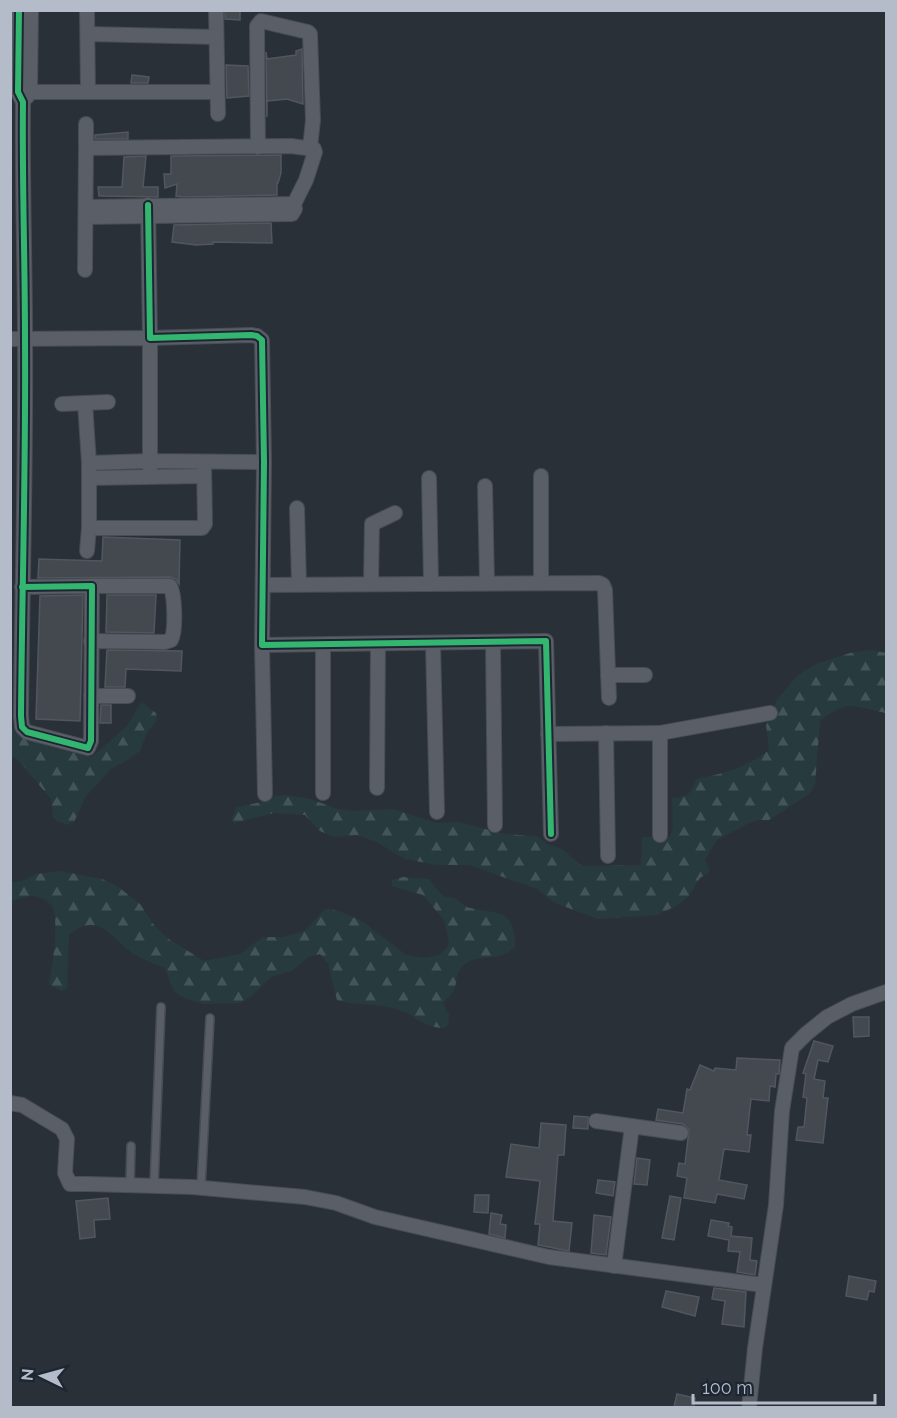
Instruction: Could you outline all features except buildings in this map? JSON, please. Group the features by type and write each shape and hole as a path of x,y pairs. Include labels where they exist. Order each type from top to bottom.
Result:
{"street":[{"path":"19,10 24,95"},
{"path":"31,10 16,205 25,339 17,461 22,587 21,716 24,730 88,748 91,741 92,586"},
{"path":"87,10 88,92"},
{"path":"216,10 218,114"},
{"path":"258,147 257,26 261,21 310,34 313,120 310,148"},
{"path":"88,34 216,37"},
{"path":"24,95 88,92 217,92"},
{"path":"85,270 86,124"},
{"path":"86,148 310,148 314,149 315,155 292,214 148,210 86,212"},
{"path":"148,210 150,476"},
{"path":"10,339 251,335 262,340 264,462 262,645 265,794"},
{"path":"62,404 108,402"},
{"path":"85,403 89,470 87,551"},
{"path":"89,470 150,461 204,469"},
{"path":"89,470 150,476 264,462"},
{"path":"89,528 202,528 205,524 204,469"},
{"path":"541,476 541,582"},
{"path":"429,478 430,582"},
{"path":"485,486 487,582"},
{"path":"297,508 299,584"},
{"path":"371,583 372,524 395,513"},
{"path":"262,585 430,582 598,583 603,585 605,590 609,698"},
{"path":"22,587 170,586 173,593 174,633 171,640 165,642 91,641"},
{"path":"262,645 546,641 550,834"},
{"path":"493,643 495,825"},
{"path":"377,788 378,644"},
{"path":"433,644 437,812"},
{"path":"322,645 323,793"},
{"path":"608,675 645,675"},
{"path":"91,696 128,696"},
{"path":"548,734 660,733 770,713"},
{"path":"606,733 608,856"},
{"path":"660,733 660,835"},
{"path":"749,1407 763,1285 776,1205 781,1121 792,1048 827,1017 852,1004 886,992"},
{"path":"10,1103 22,1105 62,1129 67,1138 65,1173 70,1184 201,1188 305,1197 336,1203 375,1217 549,1257 763,1285"},
{"path":"596,1121 681,1133"},
{"path":"614,1266 632,1126"}],"lane":[{"path":"154,1186 161,1007"},
{"path":"201,1188 210,1018"},
{"path":"130,1185 131,1146"}],"green space":[{"path":"871,650 886,653 886,713 852,706 838,709 820,721 815,784 809,794 769,820 757,820 717,840 705,859 710,872 700,878 688,897 678,905 657,915 598,919 555,903 537,889 469,865 436,865 406,859 377,842 357,835 334,837 320,831 305,815 274,813 234,823 231,820 237,807 286,795 310,799 338,809 352,811 393,809 437,823 458,822 505,834 536,836 562,849 582,866 641,865 642,837 670,837 673,828 672,798 688,794 696,779 735,769 769,750 766,725 773,714 776,701 797,676 816,664 850,653"},
{"path":"141,702 156,713 157,719 147,733 140,751 112,768 86,796 74,822 67,825 57,821 53,817 51,799 17,759 11,757 10,724 15,732 50,747 92,757 127,726"},
{"path":"60,871 102,879 117,886 140,904 153,924 167,938 204,961 240,954 263,937 283,937 305,931 324,910 330,909 362,921 406,955 423,958 439,955 447,948 449,942 444,920 423,895 392,886 392,880 403,877 429,879 445,897 456,899 468,907 504,916 512,925 515,947 502,955 475,959 461,968 454,990 443,1003 449,1019 445,1028 428,1025 394,1008 337,1000 328,964 320,954 308,957 293,970 271,977 253,995 240,1003 203,1004 180,996 173,990 165,968 134,954 105,929 90,925 69,934 67,988 62,991 49,985 55,935 53,908 46,900 36,896 27,896 10,902 11,882 22,881 37,874"}],"cycle path":[{"path":"19,10 18,92 23,102 25,339 24,528 23,575 22,622 21,716 22,727 27,732 88,748 91,741 92,586 22,587"},
{"path":"148,205 150,338 251,335 262,340 264,462 262,645 546,641 551,834"}]}
